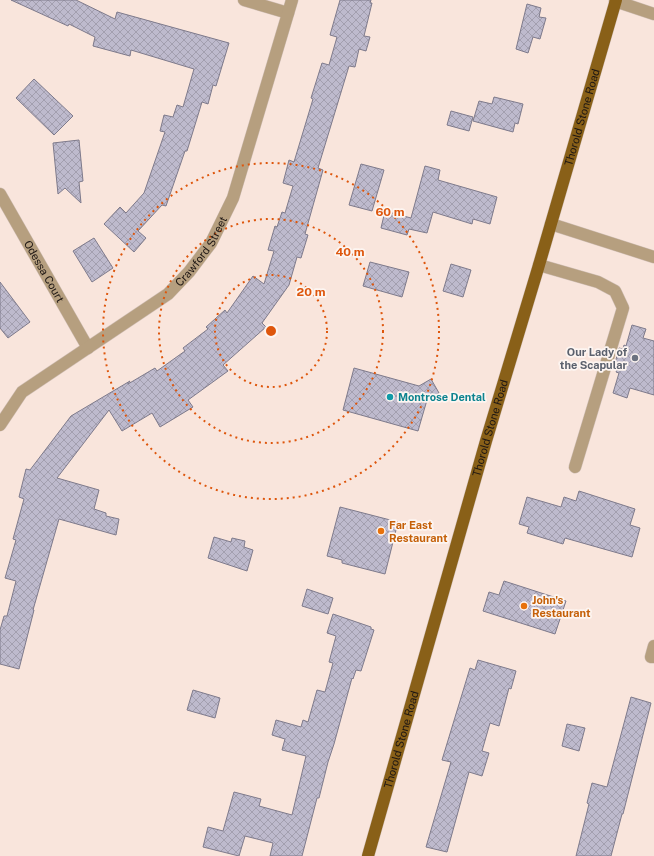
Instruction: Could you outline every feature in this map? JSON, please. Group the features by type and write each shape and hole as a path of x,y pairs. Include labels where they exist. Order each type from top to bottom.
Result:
{"main road":[{"name":"Thorold Stone Road","path":"368,856 486,441 551,224 615,0"}],"street":[{"path":"244,0 288,13"},
{"name":"Crawford Street","path":"0,425 22,392 168,294 189,272 211,243 233,198 292,0"},
{"path":"615,0 654,14"},
{"name":"Odessa Court","path":"0,194 88,348"},
{"path":"551,224 654,257"},
{"path":"539,265 598,282 615,291 623,308 575,467"},
{"path":"654,646 651,656 654,657"}],"building":[{"path":"11,0 76,0 115,19 117,12 229,43 216,86 213,85 208,104 202,102 187,151 185,151 166,206 162,205 138,231 146,238 134,252 104,224 120,207 126,213 144,193 165,132 160,131 164,115 173,117 177,105 183,107 194,69 131,50 130,56 93,46 95,37 69,24 68,26"},
{"path":"340,0 371,0 370,3 372,3 364,36 370,37 366,51 359,49 355,67 349,66 318,168 323,170 305,234 308,235 301,258 297,257 289,285 262,323 266,327 223,365 228,371 188,400 193,407 160,427 152,413 122,431 109,410 57,478 99,490 94,509 106,513 106,516 119,519 116,535 59,519 33,610 19,669 0,664 0,630 4,616 7,616 16,581 5,578 16,540 13,539 24,499 19,497 26,469 30,470 71,416 130,381 128,384 155,368 157,371 185,351 183,348 208,329 206,327 225,310 227,313 253,276 264,284 274,251 268,250 275,226 277,227 282,212 285,213 293,186 283,183 289,160 294,162 322,63 329,65 337,37 330,35"},
{"path":"527,4 541,8 539,17 546,18 540,39 533,37 528,53 516,49"},
{"path":"34,79 73,116 54,135 16,98"},
{"path":"494,97 523,104 518,124 515,123 513,132 473,121 479,101 492,104"},
{"path":"451,111 473,117 469,131 447,125"},
{"path":"79,140 83,181 79,182 81,203 65,188 58,194 53,143"},
{"path":"361,164 384,170 372,211 349,205"},
{"path":"425,166 440,170 438,180 497,197 490,224 473,219 472,224 433,212 427,233 409,229 407,235 381,228 385,211 411,218"},
{"path":"94,238 113,268 92,282 73,251"},
{"path":"370,262 409,272 402,297 363,286"},
{"path":"451,264 471,270 463,297 443,291"},
{"path":"0,282 30,322 8,338 0,328"},
{"name":"Our Lady of the Scapular","path":"632,325 646,329 643,338 654,341 654,395 630,388 627,398 613,393 619,373 616,372 618,368 614,367 619,348 623,349 624,345 626,346"},
{"name":"Montrose Dental","path":"354,368 419,386 431,379 439,393 427,400 418,431 343,410"},
{"path":"579,491 635,509 630,525 640,528 632,557 565,538 563,544 527,533 529,527 519,524 527,497 561,507 564,497 576,501"},
{"path":"340,507 398,522 385,574 342,563 342,560 327,556"},
{"path":"214,537 231,542 232,538 245,541 244,547 253,550 247,571 208,558"},
{"name":"John's Restaurant","path":"504,581 566,601 555,634 483,611 489,592 499,595"},
{"path":"307,589 333,598 328,614 302,606"},
{"path":"333,614 371,627 371,629 374,630 361,671 356,670 353,679 352,678 319,798 317,798 302,856 270,856 273,843 245,836 239,856 203,847 208,827 223,831 234,792 261,799 259,806 292,815 306,756 282,750 285,739 272,735 276,720 301,727 303,720 308,722 317,690 325,692 333,663 329,662 336,636 327,633"},
{"path":"478,660 516,671 511,689 509,688 499,726 490,723 482,751 489,753 482,776 469,772 447,852 426,847 451,762 442,760 470,668 475,670"},
{"path":"193,690 220,698 215,718 187,710"},
{"path":"631,697 651,703 611,856 576,856 589,804 587,803 592,783 607,787"},
{"path":"567,724 585,728 579,751 562,746"}],"place":[{"name":"Our Lady of the Scapular","path":"635,358"},
{"name":"Montrose Dental","path":"390,397"},
{"name":"Far East Restaurant","path":"381,531"},
{"name":"John's Restaurant","path":"524,606"}]}
